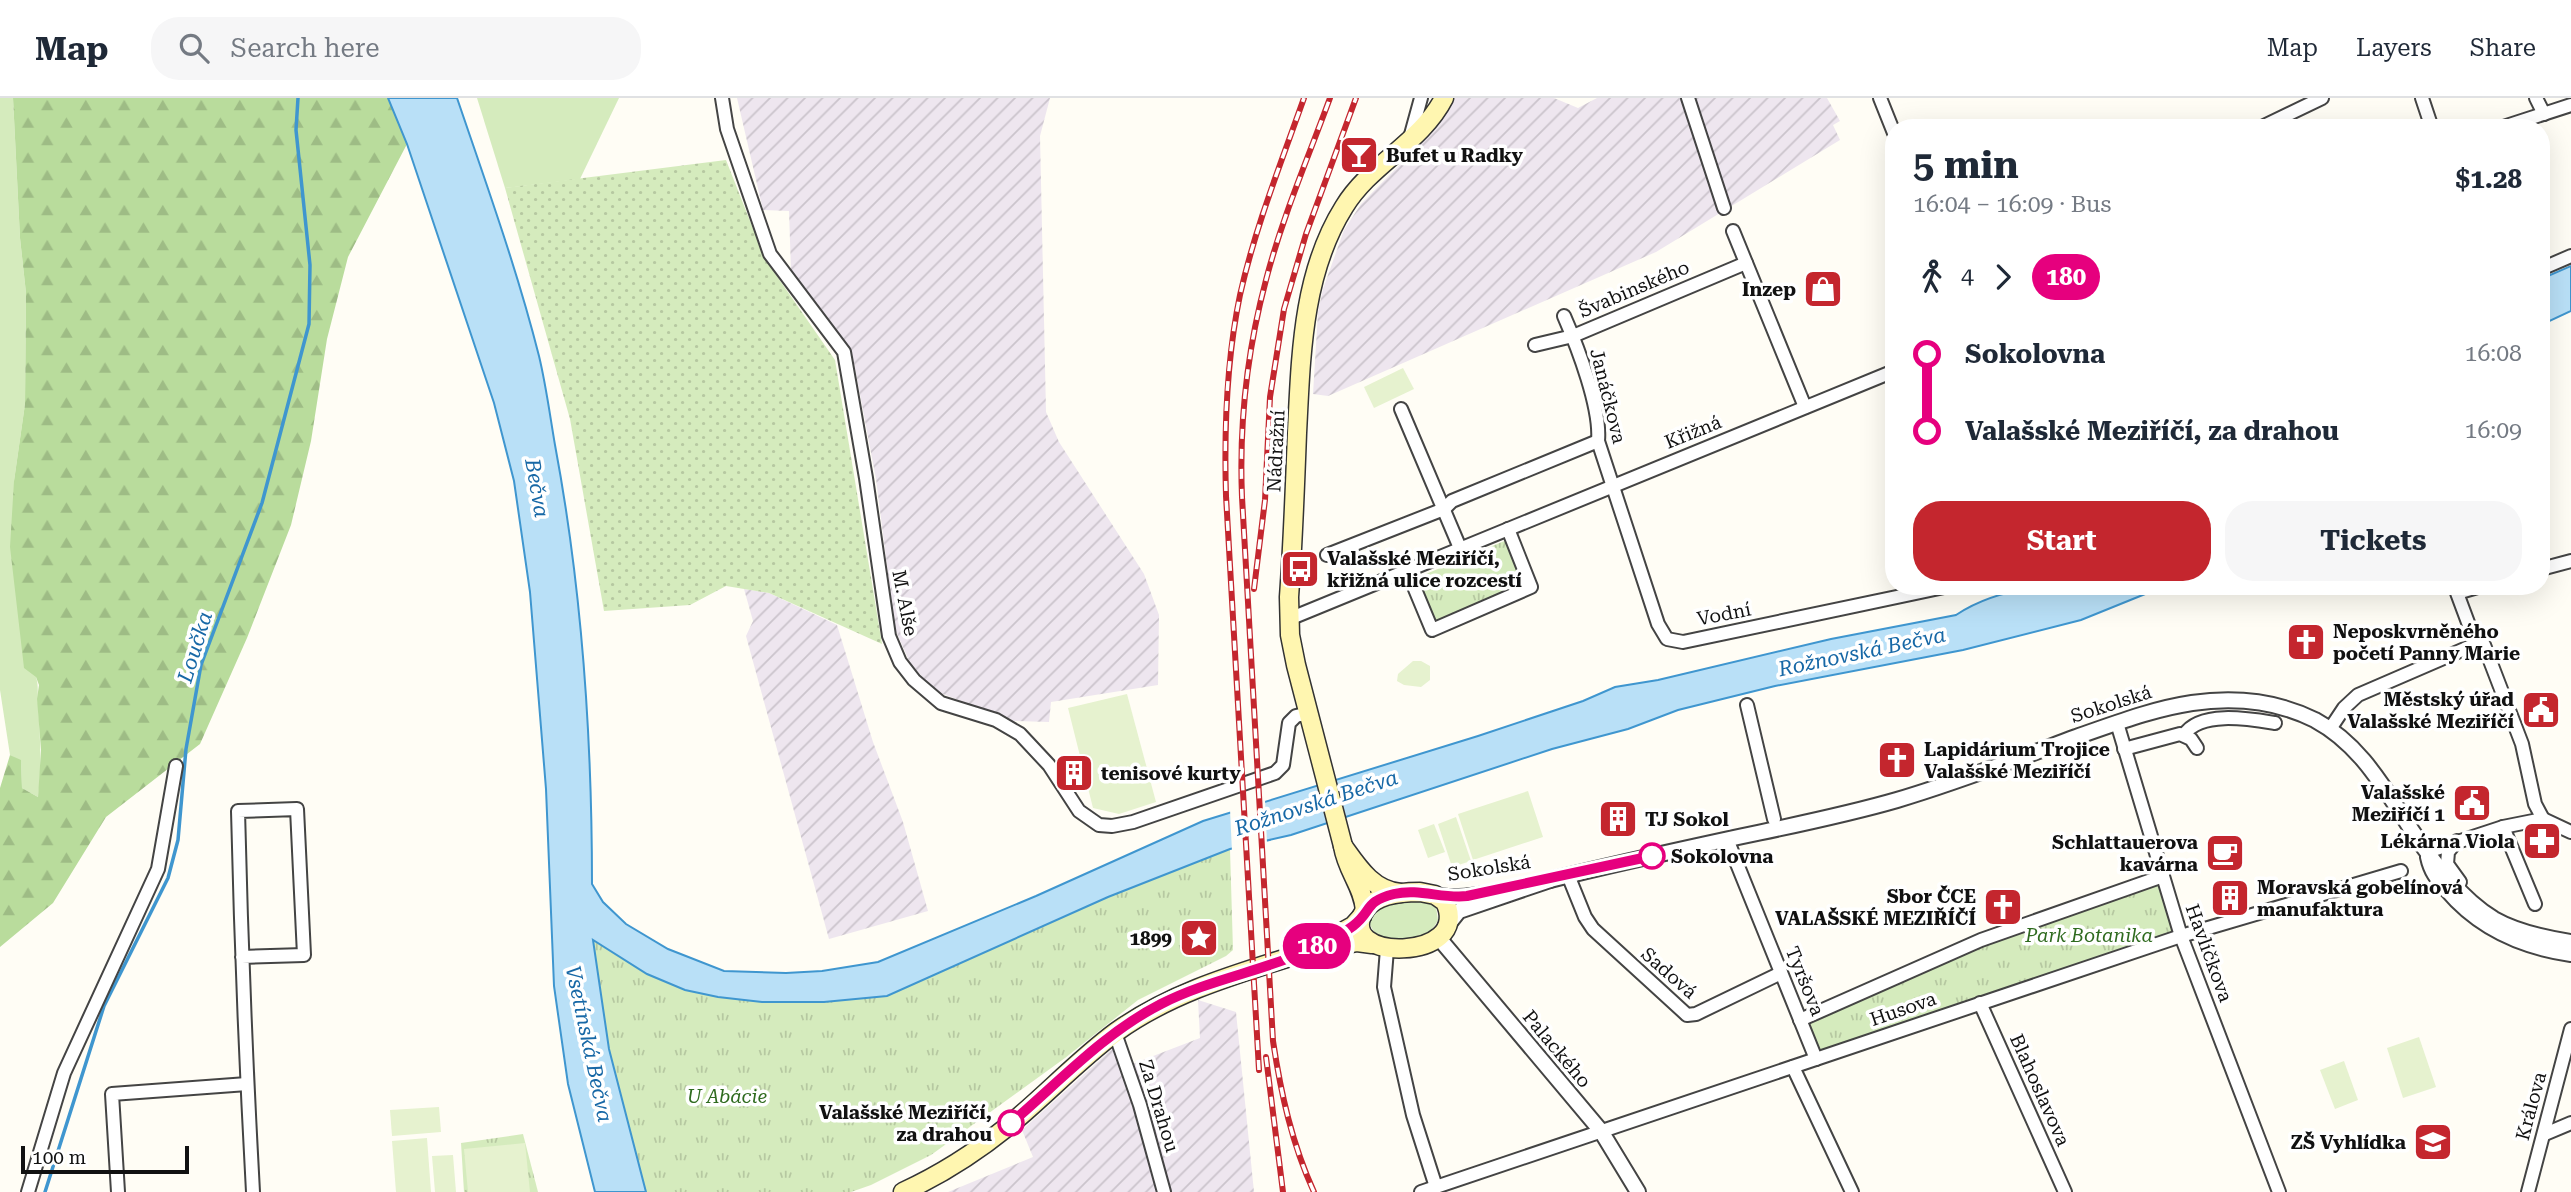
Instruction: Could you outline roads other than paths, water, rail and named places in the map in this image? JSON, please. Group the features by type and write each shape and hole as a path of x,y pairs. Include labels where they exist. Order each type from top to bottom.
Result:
{"main road":[{"name":"Nádražní","path":"1363,913 1361,891 1349,871 1308,713 1296,665 1289,619 1302,352 1307,307 1316,272 1343,207 1363,182 1433,116 1444,98"},
{"name":"Nádražní","path":"1342,841 1372,881 1401,893"},
{"name":"Sokolská","path":"1115,1033 1160,1004 1219,980 1306,951 1357,942 1411,948 1442,931 1447,907 1436,895 1420,892 1401,893 1376,900 1353,926 1306,951"},
{"path":"1363,913 1362,929 1379,946"},
{"path":"903,1192 974,1151 1006,1128 1115,1033"}],"street":[{"name":"M. Alše","path":"722,98 727,129 770,254 844,352 889,636 900,662 924,690 948,706 996,720 1020,734 1049,765 1079,811 1092,822 1106,826 1133,821 1275,773 1283,765 1289,723 1296,716 1308,713"},
{"path":"1410,140 1421,98"},
{"path":"1688,98 1724,208"},
{"path":"1880,98 1888,119"},
{"path":"2279,119 2322,98"},
{"path":"2423,98 2429,119"},
{"path":"2536,98 2544,114"},
{"path":"2528,119 2571,105"},
{"path":"1733,231 1800,381 1805,407"},
{"path":"2550,265 2571,256"},
{"name":"Švabinského","path":"1535,345 1573,336 1746,263"},
{"name":"Janáčkova","path":"1564,316 1573,336 1599,422 1598,441 1614,485"},
{"name":"Křižná","path":"1289,619 1885,375"},
{"path":"1401,409 1460,548"},
{"path":"1327,555 1444,509 1452,501 1598,441"},
{"name":"Vodní","path":"1614,485 1658,624 1663,635 1671,642 1684,642 1906,595"},
{"path":"1407,570 1432,629 1531,587 1508,529"},
{"path":"2550,567 2571,561"},
{"path":"2458,595 2476,644"},
{"path":"2330,729 2344,708 2358,695 2476,644 2484,645 2522,744 2535,804 2543,820"},
{"name":"Sokolská","path":"1436,895 1448,898 1467,896 1550,880 1896,800 2117,723 2192,703 2241,700 2284,708 2330,729 2351,746 2369,766 2427,852 2477,908 2518,929 2571,942"},
{"path":"1747,705 1774,819"},
{"path":"2184,735 2193,725 2208,721 2244,719 2275,723"},
{"name":"Havlíčkova","path":"2117,723 2181,936 2278,1192"},
{"path":"2124,749 2170,736 2184,735 2191,739 2197,748"},
{"path":"28,1192 64,1073 158,869 176,765"},
{"path":"242,957 304,955 297,809 239,811 242,957 253,1192"},
{"path":"2427,852 2503,827 2543,820 2571,832"},
{"path":"2503,827 2535,904"},
{"name":"Tyršova","path":"1727,839 1816,1059"},
{"path":"2457,841 2448,852 2449,869 2481,904 2518,929"},
{"name":"Sokolská","path":"2427,852 2433,874 2455,900 2491,929 2532,946 2571,954"},
{"name":"Husova","path":"1421,1192 2181,936 2400,871"},
{"name":"Sadová","path":"1568,876 1593,929 1687,1015 1696,1014 1781,973"},
{"path":"1800,1020 1981,940 2163,876"},
{"name":"Sokolská","path":"1442,931 1459,911 1550,880"},
{"name":"Palackého","path":"1442,931 1601,1131 1638,1192"},
{"path":"1379,946 1384,987 1413,1115 1436,1187"},
{"name":"Blahoslavova","path":"1980,1003 2065,1192"},
{"name":"Králova","path":"2528,1192 2571,1028"},
{"name":"Za Drahou","path":"1115,1033 1136,1093 1164,1192"},
{"path":"1793,1067 1852,1192"},
{"path":"118,1192 112,1094 247,1084"},
{"path":"2545,1134 2571,1123"}],"water":[{"path":"388,98 457,98 511,259 539,356 564,499 579,608 590,774 592,884 603,902 626,924 668,949 724,971 822,971 878,962 1036,896 1203,821 1478,736 1583,701 1615,687 1658,680 1831,639 1956,615 1979,602 2001,595 2143,595 2081,620 1963,650 1775,686 1678,710 1628,729 1552,749 1291,835 1230,849 1108,897 887,996 824,1002 762,1002 718,997 685,990 647,974 593,940 609,1049 646,1192 595,1192 568,1084 554,986 546,789 530,592 514,481 494,403 407,144"},
{"path":"2571,266 2571,311 2550,321 2550,275"}],"waterway":[{"name":"Loučka","path":"45,1192 104,1006 168,878 178,840 186,749 201,665 262,503 309,324 310,265 296,130 298,98"}],"railway":[{"path":"1259,1070 1226,496 1227,396 1235,320 1246,270 1304,98"},
{"path":"1314,1192 1299,1156 1288,1118 1273,1041 1241,470 1243,415 1259,307 1280,234 1330,98"},
{"path":"1254,589 1265,500 1270,397 1284,309 1306,234 1356,98"},
{"path":"1266,1057 1283,1192"}],"place":[{"name":"Bufet u Radky","path":"1359,155"},
{"name":"Inzep","path":"1823,289"},
{"name":"Valašské Meziříčí, křižná ulice rozcestí","path":"1300,569"},
{"name":"Neposkvrněného početí Panny Marie","path":"2306,642"},
{"name":"Městský úřad Valašské Meziříčí","path":"2541,710"},
{"name":"Lapidárium Trojice Valašské Meziříčí","path":"1897,760"},
{"name":"tenisové kurty","path":"1074,773"},
{"name":"Valašské Meziříčí 1","path":"2472,803"},
{"name":"TJ Sokol","path":"1618,819"},
{"name":"Lékárna Viola","path":"2542,841"},
{"name":"Schlattauerova kavárna","path":"2225,853"},
{"name":"Sokolovna","path":"1652,856"},
{"name":"Moravská gobelínová manufaktura","path":"2230,898"},
{"name":"Sbor ČCE VALAŠSKÉ MEZIŘÍČÍ","path":"2003,907"},
{"name":"1899","path":"1199,938"},
{"name":"Valašské Meziříčí, za drahou","path":"1011,1123"},
{"name":"ZŠ Vyhlídka","path":"2433,1142"}],"water label":[{"name":"Bečva","path":"537,488"},
{"name":"Rožnovská Bečva","path":"1862,652"},
{"name":"Rožnovská Bečva","path":"1316,803"},
{"name":"Vsetínská Bečva","path":"589,1044"}],"park label":[{"name":"Park Botanika","path":"2089,935"},
{"name":"U Abácie","path":"727,1096"}]}
